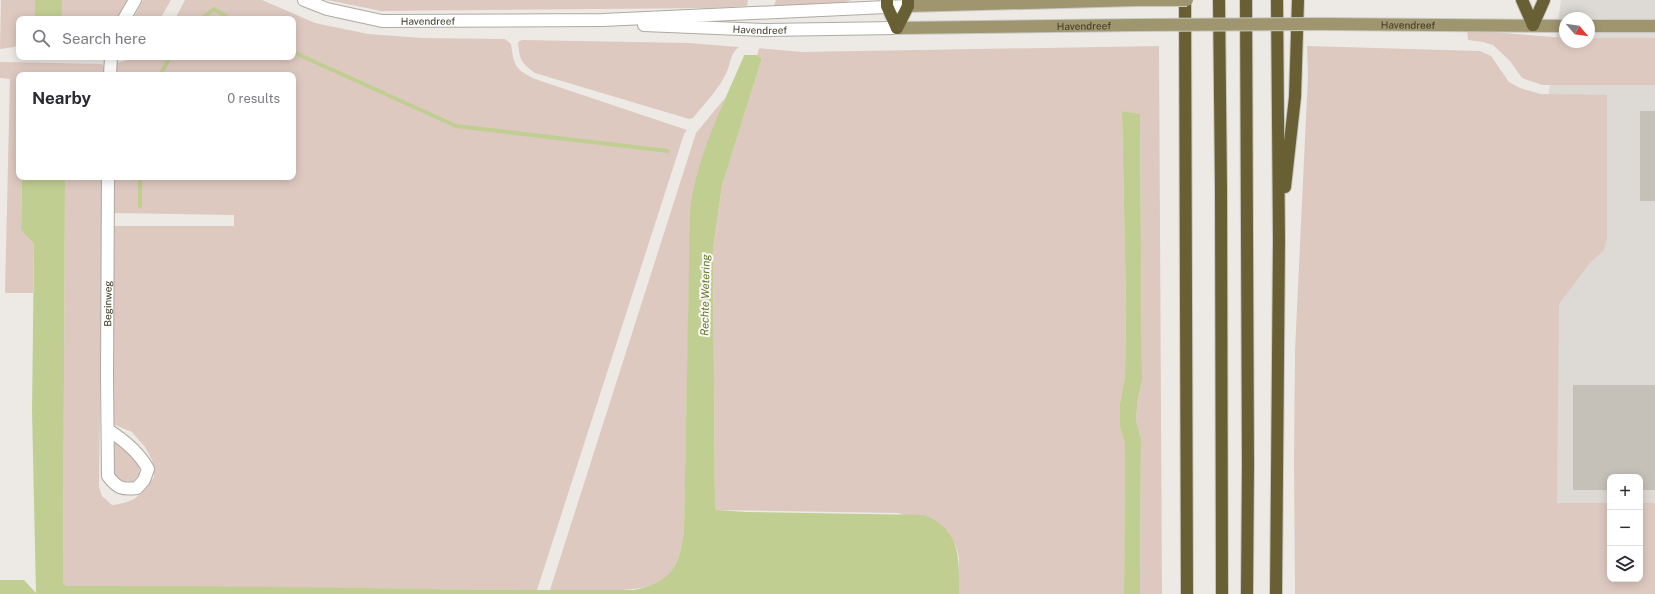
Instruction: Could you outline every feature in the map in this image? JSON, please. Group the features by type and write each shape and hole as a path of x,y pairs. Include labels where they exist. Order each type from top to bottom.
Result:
{"highway":[{"path":"1186,0 1187,594"},
{"path":"1219,0 1222,594"},
{"path":"1246,0 1248,433 1247,594"},
{"path":"1276,0 1279,240 1276,594"},
{"path":"1279,240 1295,97 1298,0"},
{"path":"1522,0 1533,26"},
{"path":"1533,26 1544,0"},
{"path":"887,3 897,28"},
{"path":"897,28 908,3"}],"main road":[{"name":"Havendreef","path":"908,3 1186,0"},
{"name":"Havendreef","path":"897,28 1322,24 1559,26"},
{"path":"1595,26 1655,26"}],"street":[{"path":"126,16 135,0"},
{"name":"Havendreef","path":"304,0 327,9 382,21 603,20 771,13 887,3 908,3"},
{"name":"Havendreef","path":"603,20 657,26 766,30 897,28"},
{"path":"110,72 112,60"},
{"name":"Beginweg","path":"108,180 108,476 115,485 126,490 137,488 144,480 148,469 143,459 122,439 108,430"}],"shaded area":[{"path":"1,0 35,0 35,16 16,16 16,46 0,49"},
{"path":"62,0 130,0 122,16 62,16"},
{"path":"143,0 171,0 162,16 135,16"},
{"path":"185,0 262,0 315,23 368,34 422,38 505,39 511,44 513,57 519,69 535,79 687,130 684,134 537,590 66,586 63,582 65,180 103,180 99,487 102,496 112,505 127,502 137,497 154,477 152,460 145,447 132,432 110,423 114,226 234,226 234,215 114,213 114,180 296,180 296,72 117,72 117,63 127,60 296,60 296,16 177,16"},
{"path":"327,0 748,0 747,6 713,8 381,11"},
{"path":"775,0 852,0 839,4 773,6"},
{"path":"1561,0 1655,0 1655,548 1643,548 1643,474 1607,474 1607,548 1489,548 1559,15 1559,48 1595,48 1595,12 1559,12"},
{"path":"1467,30 1559,38 1559,48 1595,48 1595,38 1655,38 1655,85 1542,85 1522,78 1510,61 1493,45 1468,40"},
{"path":"522,40 689,43 739,47 733,54 725,76 708,101 693,118 689,119 535,73 526,66 520,57 518,42"},
{"path":"1159,46 1162,594 1140,594 1141,439 1136,420 1138,398 1142,381 1140,115 1122,111 1126,307 1125,375 1120,403 1120,428 1125,443 1124,594 959,594 959,558 956,546 948,531 898,513 717,510 715,508 713,249 722,186 762,58 756,55 757,48 802,52"},
{"path":"1307,46 1480,51 1491,56 1509,82 1520,88 1541,94 1607,95 1607,238 1604,250 1590,263 1559,304 1557,503 1607,503 1607,582 1643,582 1643,503 1655,503 1655,594 1295,594 1295,351 1308,75"},
{"path":"0,62 102,64 105,67 105,72 16,72 16,180 22,180 21,230 34,244 33,293 5,293 10,79 0,78"},
{"path":"725,98 705,153 689,286 684,529 678,558 667,576 662,581 653,585 640,588 609,591 550,590 696,133"},
{"path":"117,442 140,462 139,477 135,481 128,484 114,479 114,444"}],"water":[{"path":"35,0 62,0 62,16 35,16"},
{"name":"Rechte Wetering","path":"762,0 756,55 762,58 722,186 713,249 715,508 717,510 746,512 924,515 936,521 946,529 952,537 958,558 959,594 0,594 0,580 24,580 36,593 32,410 34,244 21,230 22,180 65,180 63,582 66,586 634,590 657,583 672,570 676,562 680,553 684,529 690,211 693,191 711,133 751,37"},
{"path":"1122,111 1140,114 1142,381 1138,398 1136,420 1141,439 1140,594 1124,594 1125,443 1120,428 1120,403 1125,375 1126,307"}],"pier":[{"path":"760,0 776,0 757,55 742,55"}],"building":[{"path":"1640,111 1655,111 1655,201 1640,201"},
{"path":"1573,385 1655,385 1655,490 1643,490 1643,474 1607,474 1607,490 1573,490"}],"waterway":[{"path":"205,16 214,9 225,16"},
{"path":"296,53 456,126 668,151"},
{"path":"162,72 168,60"},
{"path":"140,180 140,206"}]}
